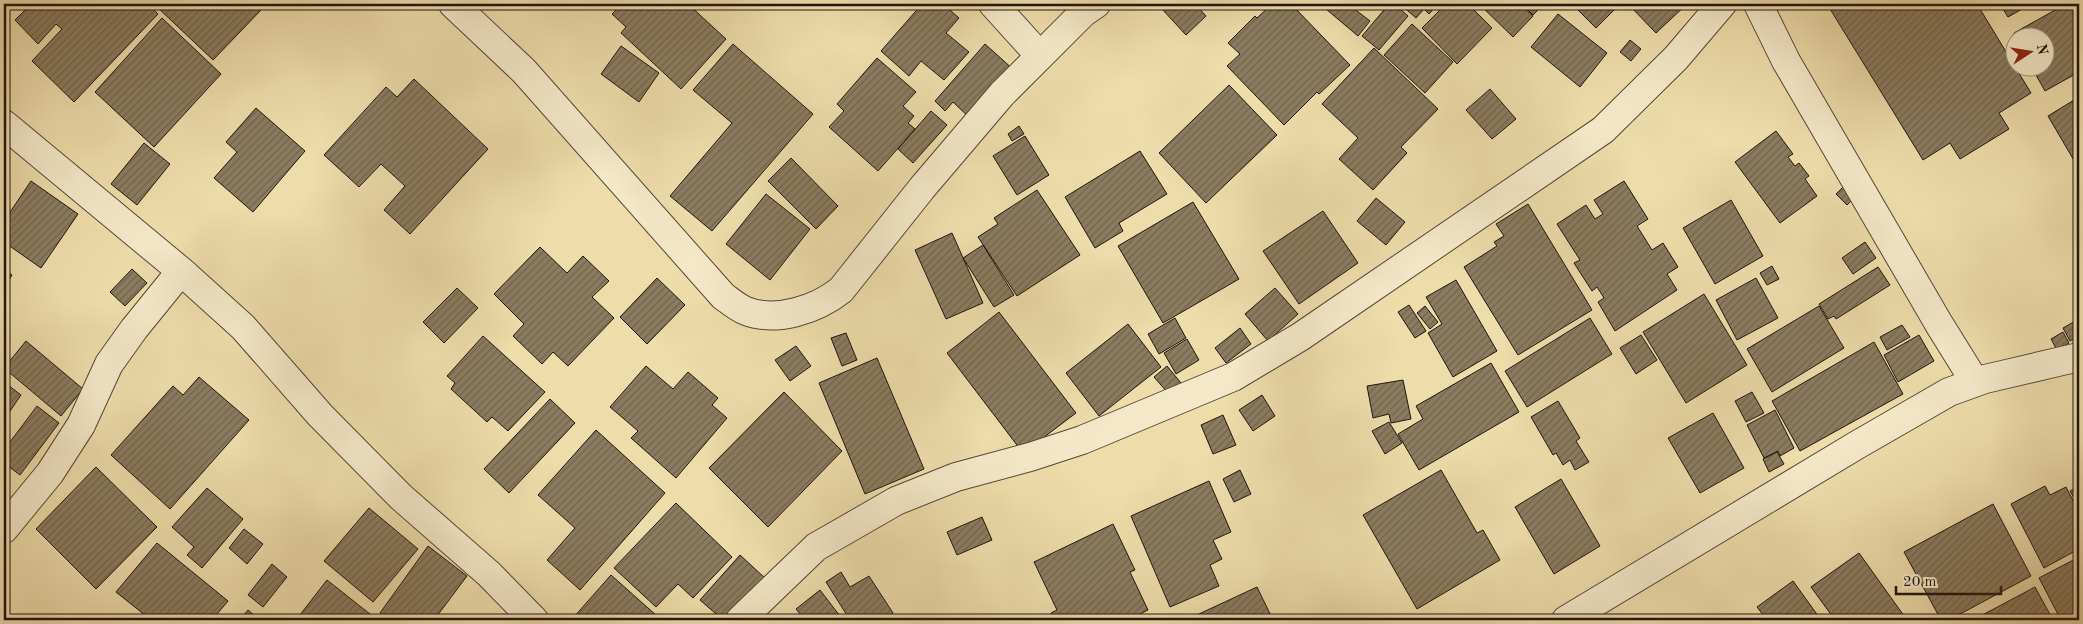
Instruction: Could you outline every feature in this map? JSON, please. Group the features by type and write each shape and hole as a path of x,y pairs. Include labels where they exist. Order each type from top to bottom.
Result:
{"street":[{"path":"453,4 524,71 723,296 746,311 763,315 791,313 812,308 830,299 841,290 922,188 1002,94 1083,12 1096,4"},
{"path":"993,4 1040,56"},
{"path":"740,620 816,547 896,501 956,477 1030,457 1082,440 1233,377 1300,337 1603,130 1676,58 1722,4"},
{"path":"1758,4 1786,61 1939,324 1975,382"},
{"path":"4,124 180,271 242,327 320,415 401,497 489,574 534,620"},
{"path":"4,529 50,473 76,433 109,364 180,271"},
{"path":"1566,620 1857,445 1949,392 1975,382 2079,356"}],"building":[{"path":"31,4 148,4 158,14 74,102 32,61 62,29 56,24 38,44 15,20"},
{"path":"257,4 262,9 213,60 155,5"},
{"path":"622,4 688,4 726,39 681,89 621,33 626,27 612,14"},
{"path":"922,4 943,4 959,18 946,33 969,52 944,80 921,61 909,76 881,51"},
{"path":"1168,4 1195,4 1206,16 1186,35 1162,9"},
{"path":"1272,4 1291,4 1350,65 1319,94 1317,92 1284,125 1227,66 1240,54 1228,43 1255,16 1257,18"},
{"path":"1320,4 1348,4 1370,21 1358,36"},
{"path":"1389,4 1394,4 1408,16 1379,50 1362,36"},
{"path":"1400,4 1438,4 1429,14 1424,9 1416,18"},
{"path":"1446,4 1468,4 1492,28 1457,64 1422,28"},
{"path":"1479,4 1520,4 1533,16 1513,37"},
{"path":"1522,4 1544,4 1533,15"},
{"path":"1572,4 1608,4 1614,10 1596,28"},
{"path":"1628,4 1687,4 1656,33"},
{"path":"1827,4 1977,4 2006,52 2006,78 2022,78 2031,93 1999,113 2009,129 1960,159 1950,143 1923,160"},
{"path":"2000,4 2031,4 2008,17"},
{"path":"2066,4 2079,4 2079,72 2045,91 2038,78 2056,78 2056,28 2023,28"},
{"path":"1558,14 1607,53 1580,87 1531,47"},
{"path":"162,18 221,74 154,147 95,92"},
{"path":"1412,24 1453,62 1425,93 1384,55"},
{"path":"1630,40 1641,49 1631,61 1620,52"},
{"path":"733,44 813,114 712,231 670,196 732,123 693,90"},
{"path":"985,44 1015,71 972,120 953,102 945,111 935,101"},
{"path":"621,46 659,73 639,102 601,74"},
{"path":"1374,48 1438,109 1401,147 1407,153 1373,190 1339,159 1358,138 1322,104"},
{"path":"877,58 916,92 903,106 914,116 908,123 915,129 878,171 829,127 844,111 837,104"},
{"path":"414,79 488,149 410,234 384,210 405,186 381,164 359,187 324,155 386,87 397,97"},
{"path":"1229,85 1277,135 1206,203 1159,153"},
{"path":"1490,89 1516,119 1492,139 1466,110"},
{"path":"2079,97 2079,169 2048,116"},
{"path":"256,108 305,151 253,212 214,178 237,152 226,142"},
{"path":"931,111 947,125 913,163 898,149"},
{"path":"1019,126 1024,134 1012,141 1008,134"},
{"path":"1776,131 1793,154 1788,157 1795,166 1799,163 1809,176 1805,179 1817,196 1780,223 1735,162"},
{"path":"1025,136 1049,175 1017,195 993,156"},
{"path":"144,143 170,164 137,205 111,184"},
{"path":"1140,151 1167,194 1119,223 1123,231 1095,248 1065,197"},
{"path":"791,158 838,206 816,229 768,181"},
{"path":"31,181 78,214 41,268 4,242 4,221"},
{"path":"1624,181 1648,219 1637,226 1652,250 1663,243 1678,267 1667,274 1677,290 1615,331 1598,302 1604,298 1597,287 1592,291 1574,263 1580,260 1557,224 1586,205 1595,219 1603,214 1594,200"},
{"path":"1844,186 1854,198 1847,205 1836,194"},
{"path":"1037,190 1080,255 1017,296 978,237 998,224 994,218"},
{"path":"766,194 810,229 770,280 726,244"},
{"path":"1376,198 1405,222 1386,245 1357,221"},
{"path":"1731,200 1763,256 1715,284 1683,228"},
{"path":"1193,202 1239,279 1163,323 1118,246"},
{"path":"1528,204 1592,310 1518,355 1464,267 1497,246 1494,242 1504,236 1496,224"},
{"path":"1323,211 1358,263 1299,304 1263,251"},
{"path":"952,233 983,303 946,319 915,250"},
{"path":"1865,242 1876,258 1853,274 1842,258"},
{"path":"983,245 1014,295 994,307 963,258"},
{"path":"540,247 567,273 583,256 609,281 592,297 614,318 568,366 553,352 542,364 513,336 524,324 494,294"},
{"path":"1772,266 1779,279 1767,285 1760,273"},
{"path":"1878,267 1890,285 1836,319 1834,316 1828,319 1819,304"},
{"path":"132,269 147,283 125,306 110,292"},
{"path":"4,270 12,275 4,288"},
{"path":"657,278 685,305 647,344 620,317"},
{"path":"1756,278 1778,318 1737,340 1716,300"},
{"path":"1456,280 1497,351 1453,377 1428,333 1442,324 1426,297"},
{"path":"457,288 478,308 444,343 423,322"},
{"path":"1275,288 1298,314 1268,341 1245,314"},
{"path":"1704,294 1747,365 1686,403 1643,332"},
{"path":"1409,305 1426,331 1415,338 1398,312"},
{"path":"1425,306 1438,322 1430,329 1417,313"},
{"path":"1819,306 1844,348 1772,392 1747,349"},
{"path":"999,312 1076,413 1023,453 947,353"},
{"path":"1175,318 1186,338 1159,354 1148,334"},
{"path":"1590,318 1612,354 1527,407 1505,371"},
{"path":"2079,319 2079,336 2070,341 2063,328"},
{"path":"1128,324 1161,367 1099,416 1066,373"},
{"path":"1902,325 1910,337 1887,350 1880,337"},
{"path":"1240,328 1251,344 1226,363 1215,348"},
{"path":"2063,332 2069,343 2057,350 2051,339"},
{"path":"846,333 857,360 842,366 831,338"},
{"path":"1641,335 1657,360 1636,374 1620,348"},
{"path":"1919,335 1934,361 1898,382 1884,355"},
{"path":"483,336 545,392 508,431 492,417 487,422 451,389 455,383 447,376"},
{"path":"1187,339 1199,360 1176,374 1164,353"},
{"path":"26,341 83,389 61,416 4,368"},
{"path":"1874,342 1903,394 1800,451 1772,401"},
{"path":"796,346 811,366 790,381 775,360"},
{"path":"877,358 924,469 865,494 819,383"},
{"path":"1491,363 1519,412 1419,470 1398,434 1423,419 1416,406"},
{"path":"646,366 673,389 688,372 718,398 712,405 727,418 676,478 631,438 638,431 610,407"},
{"path":"1167,366 1181,383 1168,393 1154,377"},
{"path":"199,377 249,420 170,509 111,455 173,386 183,395"},
{"path":"1403,380 1411,419 1391,423 1389,414 1373,418 1367,386"},
{"path":"4,382 21,395 4,420"},
{"path":"784,392 842,451 768,527 709,468"},
{"path":"1752,392 1764,413 1746,422 1735,401"},
{"path":"1262,395 1275,416 1253,431 1239,410"},
{"path":"550,399 575,423 509,493 484,469"},
{"path":"1558,401 1580,438 1576,441 1589,462 1575,470 1570,460 1563,465 1556,453 1553,455 1531,417"},
{"path":"37,406 59,423 20,475 4,463 4,450"},
{"path":"1775,410 1794,448 1780,456 1778,451 1764,458 1747,425"},
{"path":"1713,413 1744,468 1700,493 1668,438"},
{"path":"1223,415 1236,445 1213,454 1201,425"},
{"path":"1389,422 1402,443 1385,454 1372,431"},
{"path":"596,430 665,493 580,590 547,560 575,528 538,495"},
{"path":"1777,452 1784,464 1769,472 1763,459"},
{"path":"96,467 157,527 96,589 36,529"},
{"path":"1240,470 1251,494 1234,502 1223,479"},
{"path":"1441,470 1477,533 1483,530 1500,560 1417,609 1363,515"},
{"path":"1561,479 1600,546 1554,574 1515,507"},
{"path":"1209,481 1231,532 1213,540 1222,559 1210,565 1219,586 1170,607 1131,516"},
{"path":"2045,486 2050,495 2066,487 2079,512 2079,549 2044,568 2011,504"},
{"path":"2079,486 2079,507 2070,491"},
{"path":"207,488 243,519 202,568 187,555 194,547 172,527"},
{"path":"676,503 732,557 693,598 678,584 656,607 614,568"},
{"path":"1993,504 2031,576 1949,620 1941,620 1904,552"},
{"path":"369,508 418,549 373,602 324,561"},
{"path":"982,517 992,540 957,555 947,532"},
{"path":"1113,524 1135,570 1130,572 1148,610 1138,615 1140,620 1055,620 1051,613 1057,610 1034,562"},
{"path":"244,529 263,544 247,564 229,548"},
{"path":"157,543 228,601 212,620 151,620 116,592"},
{"path":"428,546 467,576 434,620 389,620 380,613"},
{"path":"1859,553 1907,620 1835,620 1811,587"},
{"path":"740,555 766,579 729,620 723,620 700,600"},
{"path":"2079,557 2079,620 2061,620 2039,578"},
{"path":"272,564 287,577 263,607 248,595"},
{"path":"841,572 850,587 869,576 893,613 881,620 850,620 826,582"},
{"path":"611,575 657,616 653,620 575,620 573,618"},
{"path":"327,580 370,614 366,620 296,620"},
{"path":"1793,581 1821,620 1767,620 1757,607"},
{"path":"1257,587 1273,620 1186,620"},
{"path":"2035,587 2053,620 1973,620"},
{"path":"820,590 843,620 805,620 796,609"},
{"path":"248,610 260,620 240,620"}]}
